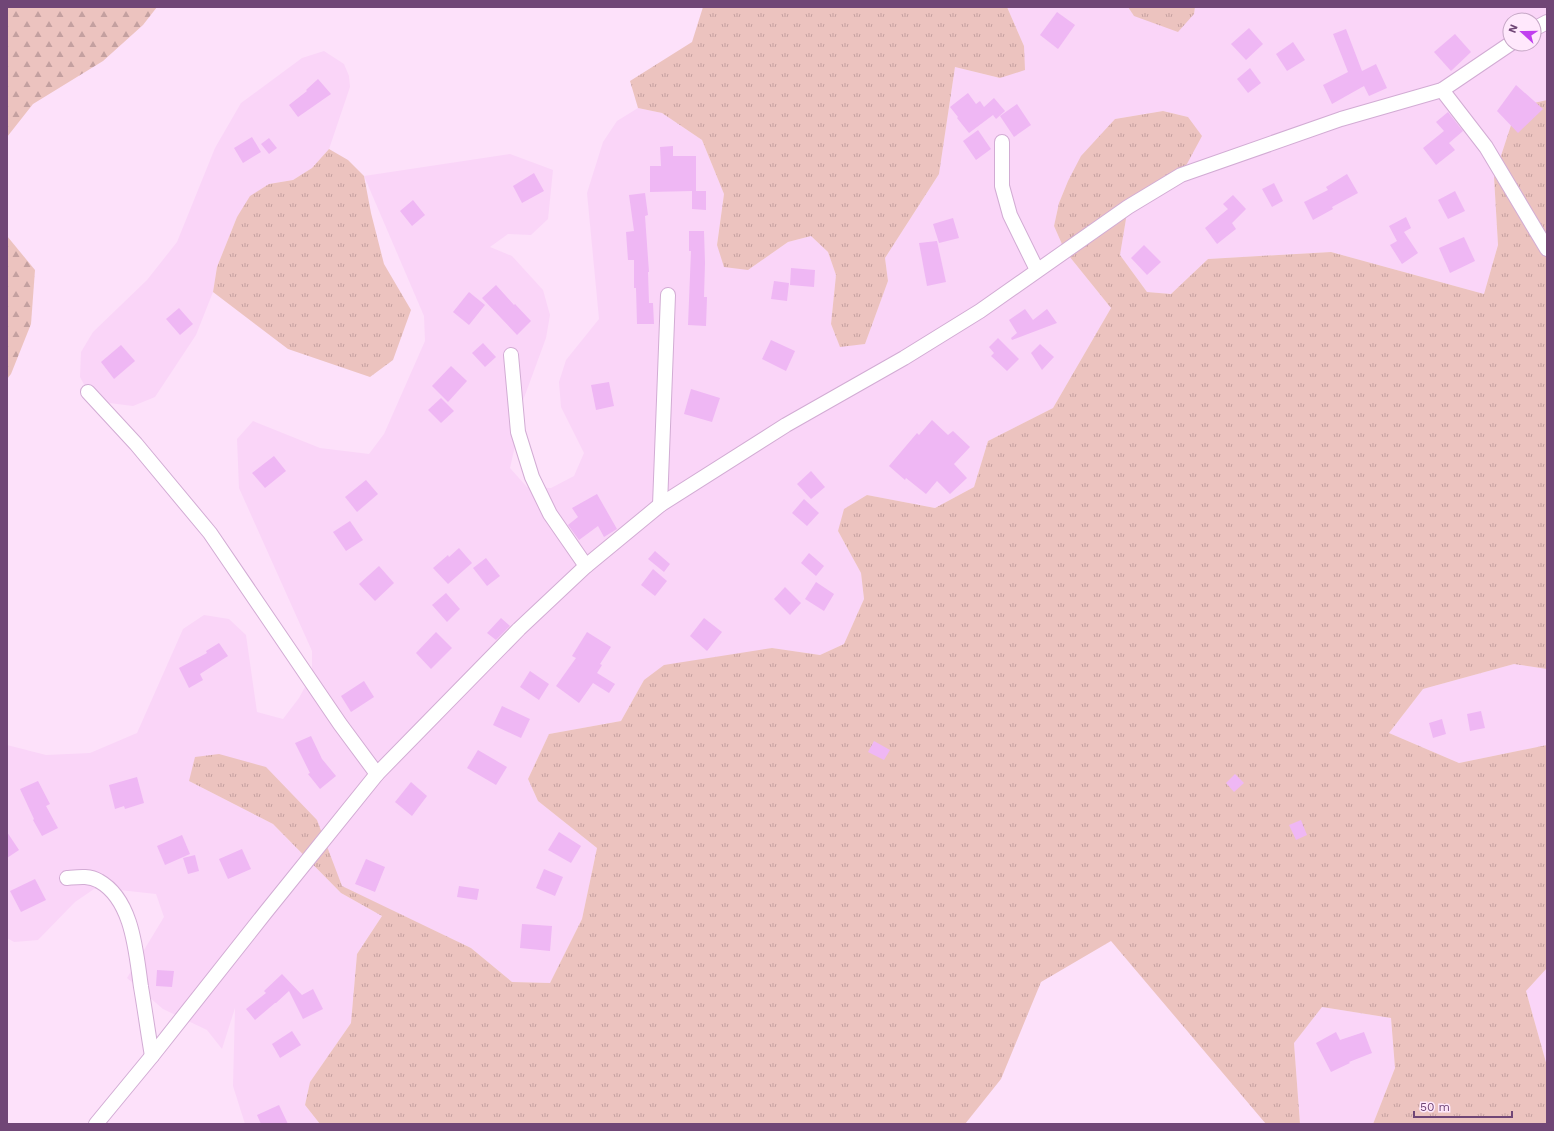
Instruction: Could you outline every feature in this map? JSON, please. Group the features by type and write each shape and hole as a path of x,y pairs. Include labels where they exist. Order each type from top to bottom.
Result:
{"street":[{"path":"96,1124 377,774 519,629 586,566 660,505 786,425 923,346 980,311 1128,207 1181,175 1341,119 1442,90 1502,49"},
{"path":"1442,90 1486,147 1547,250"},
{"path":"1002,142 1002,186 1010,215 1037,270"},
{"path":"660,505 668,295"},
{"path":"511,355 518,432 532,477 550,514 586,566"},
{"path":"88,392 136,444 210,533 340,724 377,774"},
{"path":"66,878 88,876 99,880 110,889 124,910 133,933 152,1056"}],"shaded area":[{"path":"1007,7 1128,7 1134,16 1194,14 1195,7 1547,7 1547,100 1517,107 1494,177 1498,245 1484,294 1331,252 1208,259 1171,294 1147,292 1120,255 1128,207 1188,117 1163,111 1115,119 1068,181 1059,203 1054,226 1065,251 1111,308 1053,408 988,441 974,487 935,508 867,495 838,531 861,573 864,599 844,644 820,655 772,648 644,680 621,721 549,734 528,779 538,801 597,848 582,919 550,983 512,982 471,948 341,886 317,820 189,781 273,824 341,893 382,916 357,954 351,1023 310,1082 305,1105 320,1124 245,1124 233,1086 235,1008 222,1049 207,1030 163,1009 127,978 164,917 156,894 110,889 94,889 75,902 38,940 14,942 7,938 7,745 46,755 90,753 137,733 183,629 204,615 229,619 246,635 257,712 283,719 299,698 312,674 312,651 239,488 237,439 253,421 320,448 369,454 384,434 425,341 424,316 364,176 510,154 553,170 548,219 531,235 508,234 490,247 512,256 543,290 550,315 546,338 521,406 518,432 510,468 527,487 551,488 574,476 584,453 561,407 559,382 566,360 599,319 587,193 603,142 617,121 638,108 662,113 702,140 724,194 717,244 748,270 788,242 811,236 828,252 836,275 831,324 840,346 865,344 888,281 885,258 939,174 955,67 1000,78 1024,46"},
{"path":"324,51 344,64 349,76 350,87 329,149 312,168 293,180 269,184 237,217 217,267 213,292 196,335 155,397 133,406 109,403 88,392 80,377 81,352 93,332 147,280 177,242 215,148 241,103 302,58"},
{"path":"1514,664 1547,669 1547,745 1459,763 1389,733 1423,689"},
{"path":"1547,968 1547,1066 1526,991"},
{"path":"1322,1007 1391,1018 1395,1068 1373,1124 1300,1124 1294,1043"}],"green space":[{"path":"7,7 157,7 143,25 103,61 33,104 7,137"},
{"path":"703,7 1007,7 1024,46 1025,70 1000,78 955,67 939,174 885,258 888,281 865,344 840,347 831,324 836,275 828,252 811,236 788,242 748,270 724,267 717,245 724,194 702,140 662,113 638,108 630,81 692,42"},
{"path":"1128,7 1195,7 1194,14 1178,32 1134,16"},
{"path":"1547,100 1547,669 1514,664 1423,689 1389,733 1459,763 1547,745 1547,968 1526,991 1547,1066 1547,1124 1373,1124 1395,1068 1391,1018 1322,1007 1294,1043 1300,1124 1266,1124 1111,941 1041,982 1001,1079 965,1124 320,1124 305,1105 310,1082 351,1023 357,954 382,916 341,893 273,824 189,781 195,757 219,754 266,767 317,820 342,886 471,948 512,982 550,983 582,919 597,848 538,801 528,779 549,734 621,721 644,680 664,665 772,648 820,655 844,644 864,599 861,573 838,531 844,509 867,495 935,508 974,487 988,441 1053,408 1111,308 1065,251 1054,226 1059,203 1081,156 1115,119 1163,111 1188,117 1202,136 1181,175 1128,207 1120,255 1147,292 1171,294 1208,259 1331,252 1484,294 1498,245 1494,177 1517,107"},
{"path":"329,149 348,160 364,176 371,213 384,264 411,310 393,360 370,377 288,349 213,292 217,267 237,217 250,196 269,184 293,180 312,168"},
{"path":"7,236 35,270 31,324 11,374 7,379"}],"building":[{"path":"1057,12 1075,25 1058,49 1040,35"},
{"path":"1249,28 1263,44 1246,60 1231,44"},
{"path":"1346,29 1362,71 1376,64 1387,88 1369,96 1364,86 1332,104 1323,85 1348,72 1333,34"},
{"path":"1455,34 1471,52 1451,71 1434,52"},
{"path":"1293,42 1305,60 1287,71 1276,54"},
{"path":"1250,68 1261,83 1248,93 1237,79"},
{"path":"318,79 331,94 298,117 289,105 307,91 306,90"},
{"path":"1516,85 1543,109 1518,133 1497,111"},
{"path":"968,93 976,104 980,101 984,107 994,98 1005,111 996,119 993,115 969,133 950,107"},
{"path":"1017,104 1031,125 1014,137 1000,116"},
{"path":"1448,112 1463,131 1449,143 1455,150 1436,165 1423,148 1444,131 1436,122"},
{"path":"978,130 991,149 976,160 963,141"},
{"path":"252,137 261,152 243,163 234,148"},
{"path":"269,138 277,148 269,154 261,144"},
{"path":"673,146 673,156 696,156 696,191 706,191 706,210 692,209 692,191 650,192 650,166 661,166 660,147"},
{"path":"534,173 544,191 522,203 513,186"},
{"path":"1347,174 1358,193 1332,207 1333,209 1313,220 1304,202 1328,190 1326,187"},
{"path":"1274,183 1283,201 1272,207 1262,189"},
{"path":"1455,191 1465,211 1448,219 1438,200"},
{"path":"645,193 648,215 645,216 649,272 649,303 653,303 654,324 637,324 636,288 634,288 634,260 628,260 626,232 634,231 629,195"},
{"path":"1233,195 1246,209 1232,223 1236,229 1217,244 1205,228 1228,209 1223,204"},
{"path":"413,200 425,215 412,226 400,211"},
{"path":"1406,217 1411,228 1404,232 1418,253 1402,264 1390,245 1397,241 1389,226"},
{"path":"953,218 959,238 939,243 933,224"},
{"path":"689,231 704,231 704,297 707,297 706,326 688,325 691,251 689,251"},
{"path":"1464,237 1475,261 1450,273 1439,248"},
{"path":"937,241 946,282 927,286 919,243"},
{"path":"1144,245 1161,262 1147,275 1131,258"},
{"path":"791,268 815,270 814,287 790,285"},
{"path":"774,281 789,283 787,301 771,299"},
{"path":"496,285 531,321 517,335 482,298"},
{"path":"469,292 485,305 469,325 453,312"},
{"path":"179,308 193,324 180,335 166,319"},
{"path":"1025,309 1033,320 1047,309 1057,323 1012,340 1011,338 1017,333 1009,320"},
{"path":"998,338 1019,359 1007,371 991,356 994,353 989,347"},
{"path":"771,340 795,351 786,371 762,359"},
{"path":"483,343 496,357 485,367 472,353"},
{"path":"1040,344 1054,357 1042,370 1031,353"},
{"path":"121,345 135,361 114,379 101,362"},
{"path":"451,366 467,381 448,402 432,386"},
{"path":"609,382 614,406 596,410 591,385"},
{"path":"691,389 720,398 712,422 684,414"},
{"path":"441,398 454,411 441,423 428,410"},
{"path":"932,420 948,435 953,431 970,447 954,464 967,478 950,494 937,481 926,494 906,478 905,480 889,466 917,433 919,435"},
{"path":"274,456 286,471 265,488 252,473"},
{"path":"811,471 825,487 811,499 797,484"},
{"path":"366,480 378,494 357,512 345,497"},
{"path":"597,494 617,529 604,537 598,526 579,540 568,525 578,517 572,508"},
{"path":"804,499 819,513 807,526 792,513"},
{"path":"350,521 363,540 346,551 333,532"},
{"path":"459,548 472,563 448,584 433,568"},
{"path":"655,551 670,564 664,572 648,559"},
{"path":"809,553 824,566 816,576 801,563"},
{"path":"486,558 500,576 487,586 473,568"},
{"path":"379,566 394,583 375,601 359,584"},
{"path":"653,569 667,581 655,596 641,585"},
{"path":"816,582 834,594 824,611 805,599"},
{"path":"785,587 801,603 790,615 774,599"},
{"path":"446,593 460,609 447,622 432,605"},
{"path":"501,618 510,626 496,640 487,633"},
{"path":"704,618 722,632 707,651 690,636"},
{"path":"436,632 452,648 431,669 416,653"},
{"path":"587,632 611,647 600,664 602,665 597,673 615,684 609,693 593,683 579,703 556,686 576,658 572,656"},
{"path":"219,643 228,656 200,674 203,680 189,688 179,668 207,653 206,651"},
{"path":"530,671 549,684 539,700 520,687"},
{"path":"364,681 374,697 351,712 341,696"},
{"path":"502,706 530,719 521,738 493,725"},
{"path":"1481,711 1485,728 1470,731 1467,714"},
{"path":"1442,719 1446,734 1433,738 1429,723"},
{"path":"311,736 322,759 336,776 320,789 308,774 310,773 295,743"},
{"path":"874,741 890,750 884,760 868,752"},
{"path":"478,750 507,767 496,785 467,768"},
{"path":"1235,774 1244,783 1234,792 1226,783"},
{"path":"137,777 144,803 125,809 124,806 115,809 109,785"},
{"path":"38,781 50,804 46,806 58,828 42,836 33,820 34,819 20,789"},
{"path":"411,782 427,796 412,816 395,802"},
{"path":"1301,820 1307,835 1296,840 1289,825"},
{"path":"7,832 19,850 7,858"},
{"path":"559,832 581,846 571,863 548,850"},
{"path":"182,835 190,854 165,865 157,846"},
{"path":"242,849 251,869 228,879 219,859"},
{"path":"195,855 199,871 188,874 183,858"},
{"path":"366,859 385,867 375,892 355,884"},
{"path":"544,869 563,877 555,896 536,888"},
{"path":"35,879 46,900 21,912 10,891"},
{"path":"459,886 479,889 477,900 457,897"},
{"path":"522,924 552,926 550,951 520,948"},
{"path":"157,970 174,971 172,987 156,986"},
{"path":"282,974 302,995 313,989 323,1009 303,1019 289,991 255,1020 246,1009 266,993 264,991"},
{"path":"292,1031 301,1045 280,1058 272,1044"},
{"path":"1336,1032 1340,1040 1364,1032 1372,1053 1349,1062 1350,1063 1331,1072 1316,1043"},
{"path":"279,1105 288,1124 261,1124 257,1115"}]}
